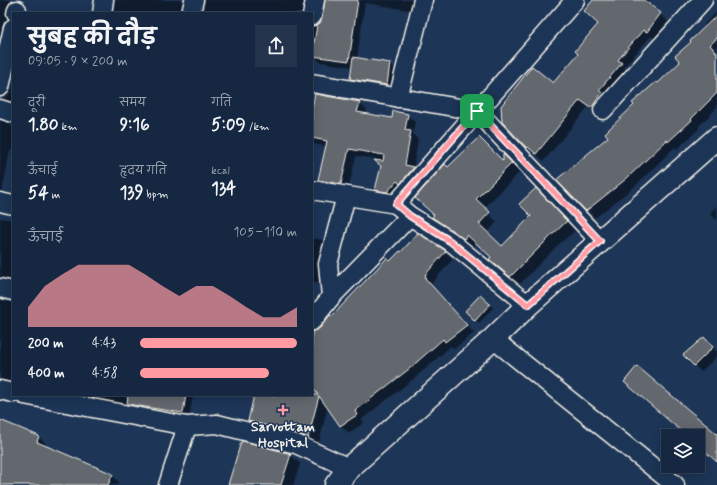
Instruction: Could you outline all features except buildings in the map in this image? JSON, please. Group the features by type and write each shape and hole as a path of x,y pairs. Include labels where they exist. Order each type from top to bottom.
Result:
{"street":[{"path":"102,12 104,0"},
{"path":"191,12 194,0"},
{"path":"313,12 315,0"},
{"path":"398,98 423,0"},
{"path":"396,204 575,0"},
{"path":"603,110 703,0"},
{"path":"0,87 12,33"},
{"path":"313,83 477,111 600,241"},
{"path":"0,109 12,113"},
{"path":"336,485 349,468 493,339 528,305 717,138"},
{"path":"313,190 396,204 410,216 450,241 528,305"},
{"path":"332,297 328,264 346,196"},
{"path":"0,202 12,205"},
{"path":"313,320 332,297 410,216"},
{"path":"0,288 12,291"},
{"path":"493,339 675,485"},
{"path":"0,390 12,393"},
{"path":"29,396 187,426 217,424 296,444 349,468"},
{"path":"168,485 187,426"}],"place":[{"name":"Sarvottam Hospital","path":"283,410"}],"route":[{"path":"477,111 600,241 528,305 450,241 410,216 396,204 477,111"}]}
